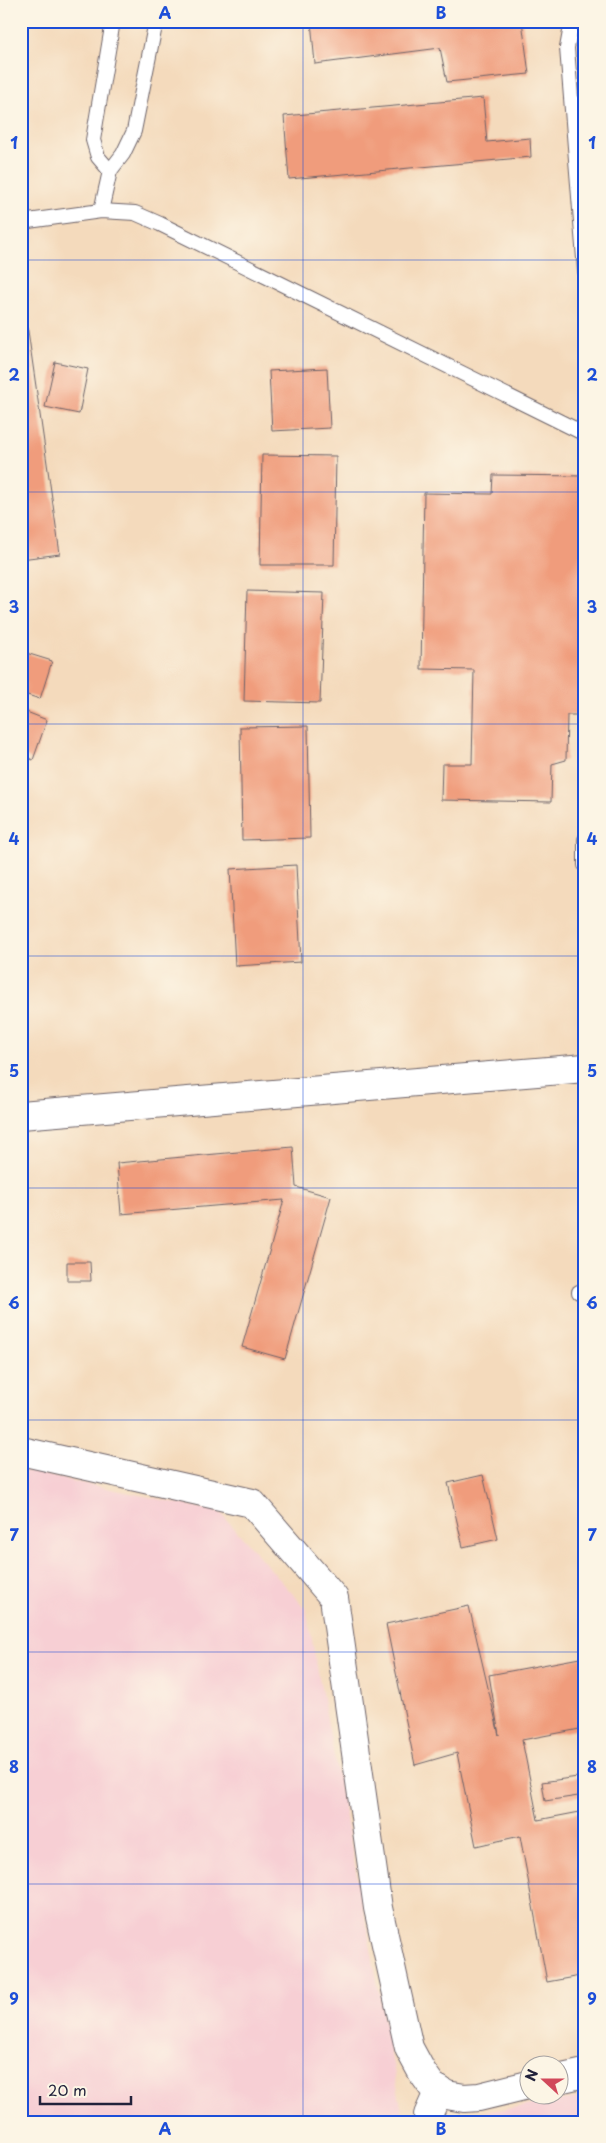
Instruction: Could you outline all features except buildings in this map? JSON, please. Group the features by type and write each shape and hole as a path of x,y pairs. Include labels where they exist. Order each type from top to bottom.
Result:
{"street":[{"path":"21,1115 585,1068"},
{"path":"21,1451 252,1503 334,1598 375,1889 395,1990 409,2048 432,2086 447,2095 464,2098 518,2087"},
{"path":"568,2077 585,2073"},
{"path":"429,2122 428,2115 439,2090"}],"lane":[{"path":"110,171 98,157 93,140 113,21"},
{"path":"101,211 110,171 123,154 134,131 156,21"},
{"path":"572,21 567,48 585,271"},
{"path":"21,222 101,211 135,213 585,434"},
{"path":"585,840 585,864"}],"shaded area":[{"path":"21,1470 220,1512 306,1609 404,2122 21,2122"},
{"path":"585,2097 585,2122 417,2122 525,2106 568,2106 568,2100"}]}
